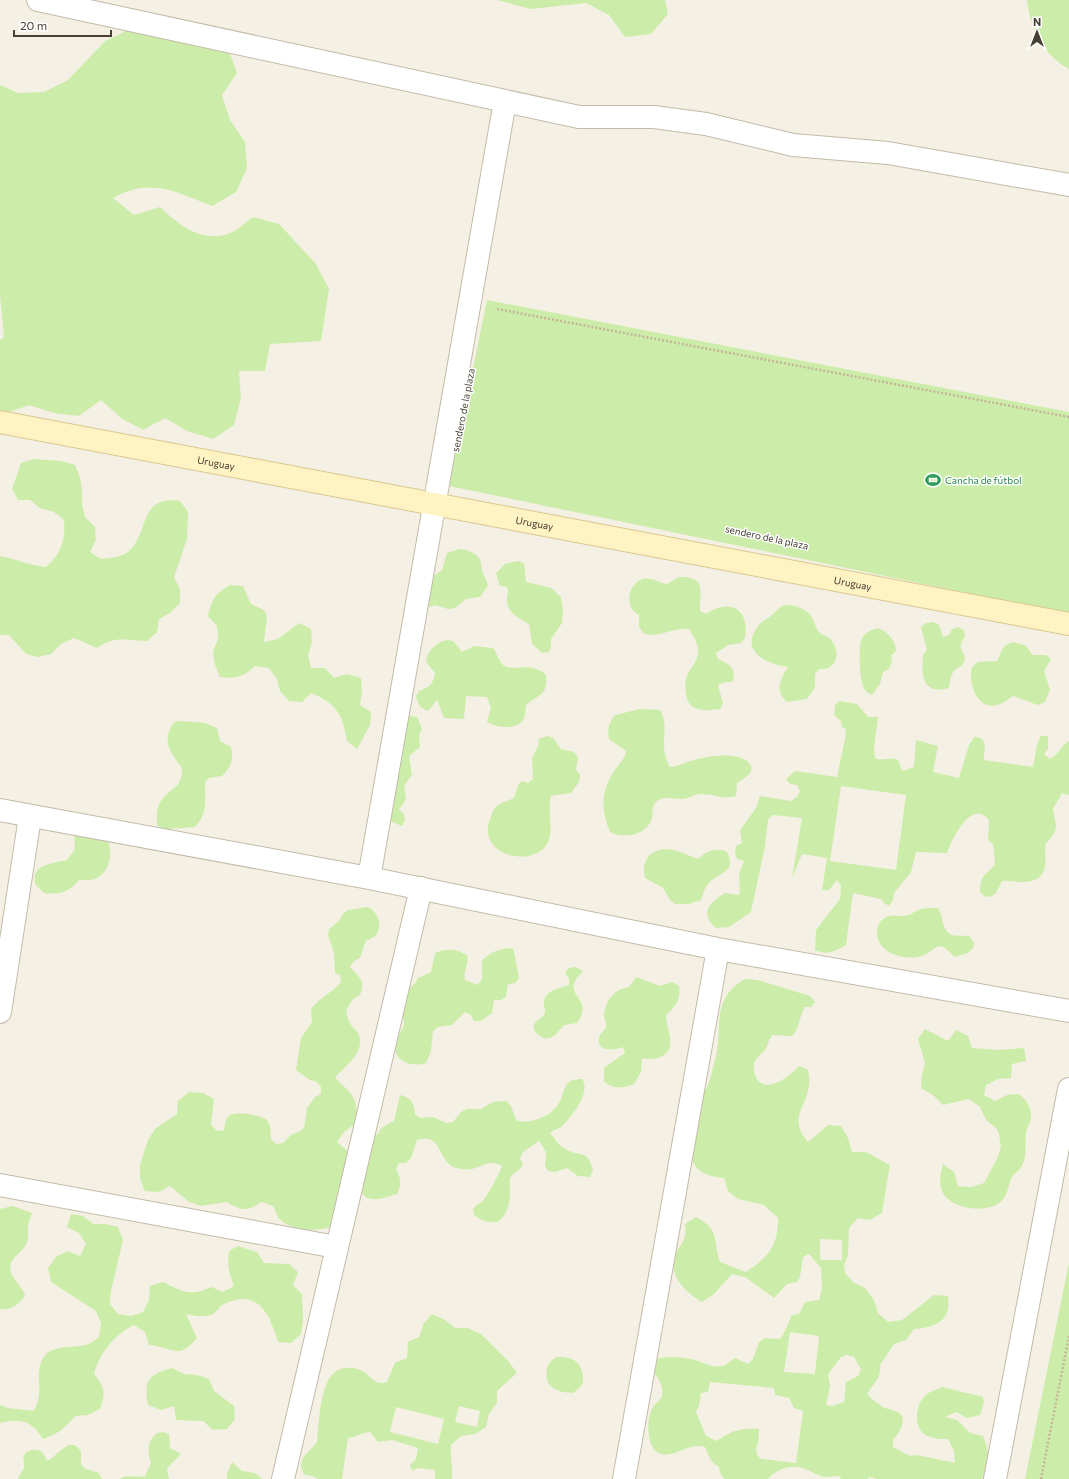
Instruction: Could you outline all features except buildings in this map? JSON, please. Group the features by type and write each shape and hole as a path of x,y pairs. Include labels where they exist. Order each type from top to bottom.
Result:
{"main road":[{"name":"Uruguay","path":"0,422 1069,624"}],"street":[{"path":"38,0 579,116 654,116 706,124 793,144 888,153 1069,185"},
{"path":"369,878 505,101"},
{"path":"0,810 30,817 421,888 718,949 1069,1011"},
{"path":"0,1012 30,817"},
{"path":"283,1479 421,888"},
{"path":"624,1479 718,949"},
{"path":"994,1479 1069,1089"},
{"path":"0,1185 336,1247"}],"path":[{"path":"490,308 1069,417"},
{"path":"1041,1479 1069,1336"}],"green space":[{"path":"497,0 665,0 668,14 651,34 625,37 609,15 586,3 531,9"},
{"path":"1027,0 1069,0 1069,69 1052,56 1039,40 1031,21"},
{"path":"128,30 228,48 237,73 222,95 230,120 245,142 247,168 236,192 212,206 175,192 152,188 140,188 113,198 134,215 160,207 183,226 192,231 210,236 220,236 233,232 253,217 279,224 316,264 329,289 321,341 270,344 265,371 239,371 241,398 234,425 213,439 187,431 165,418 143,430 121,418 101,400 79,416 54,413 29,405 4,414 0,409 0,340 4,337 0,295 0,85 18,93 44,92 68,80 105,41"},
{"path":"487,300 1069,412 1069,614 449,486"},
{"path":"34,459 61,461 75,465 80,477 82,504 85,517 95,527 96,540 90,552 101,559 112,558 128,552 140,535 146,517 151,509 157,504 167,501 180,501 188,512 187,539 174,577 180,589 180,603 170,613 159,619 157,632 147,641 116,640 110,641 97,648 74,638 61,644 51,654 38,657 26,654 9,635 0,635 0,556 46,567 59,552 63,540 64,520 54,512 40,508 30,500 18,500 12,489 21,463"},
{"path":"460,549 472,552 478,556 488,586 480,597 466,599 455,608 448,609 435,605 422,609 424,579 437,574 442,570 447,553"},
{"path":"518,561 524,563 526,582 551,588 561,597 563,610 562,623 551,639 549,652 542,653 532,644 529,624 509,609 507,587 500,586 496,573 505,564"},
{"path":"679,577 694,579 698,582 701,591 700,611 706,614 714,609 730,607 741,613 744,619 746,628 745,638 741,643 728,645 716,653 718,659 729,665 734,674 732,682 725,682 718,685 723,703 720,709 703,710 694,708 690,705 688,700 685,689 686,680 698,655 696,642 689,629 655,635 643,633 639,627 639,615 634,612 629,602 629,596 634,586 643,579 649,579 667,584"},
{"path":"230,585 243,586 251,604 264,610 267,616 264,642 278,639 299,623 311,629 312,643 308,655 311,668 325,668 334,678 347,674 361,678 362,691 360,705 371,712 370,725 357,749 347,741 343,724 337,711 327,701 311,693 302,702 289,701 280,691 277,679 269,668 255,666 243,675 231,678 220,677 215,665 213,652 218,639 217,626 208,616 215,598 221,591"},
{"path":"785,605 802,608 805,610 811,616 818,631 829,638 833,643 837,654 834,663 830,667 819,669 815,674 815,687 807,699 787,702 783,698 779,689 783,676 788,667 771,663 757,655 753,649 752,642 753,634 760,624 779,608"},
{"path":"933,622 939,625 943,637 949,635 952,629 958,627 964,630 965,637 962,641 961,648 965,659 963,664 952,674 949,688 934,689 929,686 923,677 923,655 927,650 921,627 926,623"},
{"path":"878,628 885,631 890,637 896,647 896,651 891,656 892,662 889,669 883,672 880,684 872,695 866,691 861,680 860,648 862,638 869,632"},
{"path":"447,640 453,641 462,652 474,646 493,648 503,665 512,668 534,668 546,675 546,687 544,691 526,705 525,716 521,722 512,727 502,727 487,722 491,708 487,697 466,696 464,719 444,718 437,700 428,711 420,706 416,696 419,691 430,685 435,673 426,662 428,654 436,645"},
{"path":"1013,642 1025,645 1033,655 1046,655 1051,659 1044,671 1050,690 1045,702 1038,705 1013,696 1005,702 994,706 987,705 976,696 973,689 971,681 972,667 978,662 997,661 1004,647"},
{"path":"840,701 857,704 868,717 878,717 874,748 875,758 898,760 902,771 914,767 916,740 938,746 933,772 959,778 969,745 974,737 982,739 984,742 984,760 1033,767 1037,745 1041,736 1048,736 1048,749 1044,754 1050,759 1069,741 1069,795 1062,793 1053,809 1056,829 1045,845 1045,866 1041,876 1030,881 1002,881 996,893 990,897 984,896 980,892 982,878 995,864 993,844 988,840 989,820 982,815 976,814 969,817 963,823 953,839 947,853 916,852 911,872 894,893 893,900 889,906 881,899 853,893 846,945 830,952 823,953 815,950 816,930 840,899 841,886 837,880 829,890 822,890 827,858 802,854 792,878 802,818 773,815 768,820 765,846 751,912 729,927 716,928 708,918 708,909 714,901 725,893 738,895 740,893 739,874 744,861 737,859 735,853 736,846 742,843 740,830 756,808 760,796 791,801 797,797 800,791 797,785 790,784 786,779 795,771 837,777 846,734 845,728 842,728 841,721 834,715 835,705","holes":["841,786 906,795 896,870 830,861"]},
{"path":"640,709 660,710 663,717 665,730 664,751 670,767 700,758 714,756 738,757 749,763 751,766 751,772 737,783 736,796 721,797 702,794 684,799 659,799 654,805 651,821 643,830 627,836 610,832 604,807 605,791 612,775 624,758 626,751 609,739 609,726 615,715"},
{"path":"404,715 417,717 422,729 419,735 420,747 409,756 412,775 404,786 406,799 399,810 404,814 405,820 402,826 390,821"},
{"path":"181,721 205,723 217,728 220,741 231,747 232,760 228,770 222,776 209,778 205,782 204,811 195,827 162,829 157,825 158,806 165,796 176,787 181,780 182,775 182,768 174,757 169,746 168,735 174,722"},
{"path":"547,736 553,738 561,749 574,752 578,757 576,770 580,775 579,782 571,793 551,796 550,836 548,842 541,850 532,855 521,857 509,855 499,850 491,842 488,832 490,819 497,806 514,798 518,785 522,781 528,783 533,779 532,758 538,746 539,739"},
{"path":"78,830 106,836 110,847 110,859 106,870 95,879 79,880 64,892 55,894 44,893 35,884 36,872 39,868 49,864 67,860 75,849 74,835"},
{"path":"663,849 675,850 698,859 715,850 727,852 730,859 729,868 713,879 704,891 701,900 689,904 675,904 670,900 663,888 645,878 644,867 647,859 653,852"},
{"path":"368,907 373,910 379,920 379,930 376,935 366,940 360,958 354,961 350,967 362,982 362,989 360,995 353,999 346,1010 350,1023 358,1032 360,1042 359,1048 353,1059 335,1078 346,1088 353,1098 356,1109 355,1124 345,1131 337,1142 357,1159 366,1138 378,1134 381,1128 394,1121 400,1095 407,1097 411,1101 415,1114 420,1118 433,1117 446,1123 453,1122 461,1112 467,1109 481,1109 493,1102 506,1101 511,1106 516,1120 531,1121 547,1115 555,1109 567,1084 570,1081 582,1079 584,1090 575,1111 566,1122 550,1133 563,1148 586,1156 591,1163 593,1170 590,1177 578,1176 567,1168 555,1172 548,1171 545,1165 546,1152 539,1141 523,1152 520,1158 523,1165 510,1178 510,1193 507,1211 498,1222 488,1222 479,1219 474,1215 473,1209 485,1199 502,1166 490,1163 472,1169 453,1167 435,1143 431,1140 417,1140 411,1158 406,1163 399,1163 396,1169 400,1182 400,1188 397,1194 373,1199 365,1196 361,1192 348,1212 339,1222 333,1226 317,1230 307,1230 290,1226 278,1217 273,1206 261,1202 248,1209 240,1209 227,1202 201,1206 189,1202 170,1186 159,1192 145,1191 140,1179 140,1165 148,1140 155,1129 177,1114 178,1101 189,1092 203,1093 214,1099 211,1125 217,1131 224,1130 226,1119 230,1115 241,1113 258,1116 267,1120 270,1126 271,1139 276,1144 283,1143 292,1134 299,1132 304,1128 307,1108 315,1097 321,1094 321,1087 317,1082 310,1080 296,1070 301,1038 312,1022 311,1009 341,982 340,975 335,973 334,953 328,935 329,929 339,921 342,915 348,910"},
{"path":"926,908 938,908 947,932 954,935 969,936 974,942 973,948 968,953 955,957 944,947 938,946 924,955 913,958 893,954 882,946 877,935 877,931 882,920 889,916 906,916"},
{"path":"506,948 513,949 519,978 515,983 508,984 506,997 501,1000 494,1000 492,1013 481,1021 474,1021 471,1015 465,1012 452,1025 438,1027 433,1031 431,1051 426,1063 409,1064 404,1062 396,1054 395,1042 404,1025 402,1013 406,996 418,978 431,972 435,953 444,950 451,950 459,951 467,955 465,980 478,985 482,979 482,960 493,952"},
{"path":"576,967 583,971 575,981 573,987 582,1004 583,1009 581,1015 577,1023 564,1025 554,1036 547,1039 543,1038 534,1030 534,1024 545,1013 545,997 554,990 569,985 569,978 565,973 569,968"},
{"path":"636,977 660,986 672,982 679,986 677,1002 673,1009 666,1015 670,1039 669,1049 666,1054 658,1058 642,1059 641,1072 634,1084 614,1087 604,1081 604,1068 625,1053 623,1047 615,1049 603,1048 599,1043 599,1038 606,1027 604,1015 609,1000 619,990 629,987"},
{"path":"745,979 758,980 810,996 815,1002 811,1007 805,1007 797,1029 792,1036 773,1035 771,1037 766,1048 754,1063 755,1076 761,1083 766,1085 779,1082 799,1066 808,1070 809,1086 798,1120 802,1134 808,1142 828,1125 841,1126 848,1138 852,1152 866,1152 890,1165 882,1213 870,1220 858,1218 849,1228 848,1255 844,1265 845,1273 853,1282 865,1288 874,1300 878,1313 888,1322 902,1320 934,1295 948,1296 948,1307 943,1319 935,1325 914,1329 906,1340 894,1344 880,1365 880,1374 867,1394 883,1407 900,1413 902,1417 903,1420 901,1429 893,1440 893,1447 910,1456 917,1455 955,1463 954,1451 948,1439 932,1438 920,1430 917,1421 919,1406 924,1396 942,1387 983,1397 984,1402 980,1415 967,1418 956,1412 945,1417 957,1420 970,1433 983,1436 988,1452 988,1463 982,1479 877,1479 869,1477 867,1479 841,1479 839,1476 826,1477 805,1469 788,1467 775,1473 768,1479 724,1479 720,1473 719,1467 712,1461 705,1447 691,1447 663,1455 657,1452 652,1446 650,1442 649,1421 651,1411 661,1397 662,1393 660,1382 652,1371 657,1359 670,1357 683,1358 695,1360 708,1365 721,1366 735,1358 748,1364 753,1359 759,1342 765,1338 779,1339 783,1335 792,1315 799,1314 805,1302 819,1300 822,1288 821,1268 809,1254 803,1257 800,1277 797,1282 787,1284 774,1298 745,1277 732,1274 714,1294 702,1302 686,1291 678,1280 673,1268 675,1255 684,1239 685,1224 696,1217 704,1222 712,1231 720,1262 746,1272 761,1261 771,1250 778,1228 778,1218 764,1205 738,1199 728,1191 724,1178 712,1176 696,1167 690,1152 691,1134 696,1104 699,1095 707,1087 715,1060 722,1005 726,996 734,987","holes":["820,1239 842,1240 842,1260 820,1260","790,1332 819,1336 815,1374 784,1372","847,1355 854,1357 861,1370 858,1376 846,1382 844,1402 832,1406 826,1405 830,1386 828,1374 841,1357","710,1382 774,1388 775,1395 789,1398 794,1408 803,1411 796,1463 761,1459 757,1455 756,1448 758,1444 759,1429 737,1430 717,1441 706,1436 696,1412 699,1406 701,1393 708,1392"]},
{"path":"925,1029 948,1041 956,1030 968,1036 972,1048 998,1050 1024,1048 1026,1061 1012,1064 1011,1078 998,1079 986,1085 984,1095 995,1101 1007,1095 1019,1094 1029,1105 1031,1116 1026,1134 1025,1158 1020,1169 1012,1177 1002,1201 993,1206 976,1209 958,1205 950,1201 944,1195 941,1188 940,1179 943,1164 954,1172 958,1186 971,1187 984,1183 997,1159 1001,1147 997,1129 986,1120 980,1107 969,1099 943,1105 933,1095 921,1088 925,1063 918,1039"},
{"path":"13,1206 32,1213 28,1225 27,1243 12,1260 10,1268 12,1275 25,1295 21,1301 14,1306 7,1309 0,1309 0,1209"},
{"path":"71,1214 83,1216 93,1224 105,1224 118,1227 123,1240 111,1291 110,1304 118,1314 131,1316 143,1312 149,1300 150,1286 163,1282 186,1292 198,1292 211,1287 223,1292 234,1286 229,1269 228,1256 229,1251 238,1246 257,1252 264,1263 289,1264 298,1272 293,1285 302,1294 303,1320 301,1334 291,1343 278,1342 266,1313 255,1302 248,1299 240,1299 222,1305 211,1315 198,1316 186,1314 197,1338 185,1349 180,1351 149,1345 145,1332 134,1325 114,1339 104,1352 96,1367 94,1374 102,1387 104,1395 100,1409 88,1415 75,1416 61,1430 43,1439 30,1424 25,1422 7,1421 0,1423 0,1405 8,1408 34,1411 39,1398 40,1366 47,1354 58,1348 86,1345 99,1337 101,1323 96,1311 51,1282 48,1268 56,1257 67,1251 80,1256 86,1244 79,1233 67,1227"},
{"path":"1069,1263 1069,1479 1025,1479"},
{"path":"432,1314 445,1320 455,1328 468,1328 481,1334 509,1362 517,1373 497,1391 497,1403 489,1414 486,1427 475,1434 461,1436 451,1445 452,1479 435,1479 435,1470 418,1468 412,1471 410,1465 416,1459 418,1448 392,1440 378,1442 370,1432 348,1438 342,1479 318,1479 305,1475 302,1470 302,1461 317,1442 322,1398 330,1377 338,1370 351,1368 364,1372 374,1381 380,1383 387,1382 395,1363 407,1358 408,1342 419,1337 424,1323","holes":["459,1406 480,1411 477,1427 455,1422","396,1407 444,1419 438,1444 390,1432"]},
{"path":"557,1357 573,1360 579,1364 581,1368 583,1382 573,1393 562,1392 553,1388 547,1380 546,1375 548,1365"},
{"path":"172,1368 184,1374 197,1375 209,1379 214,1391 234,1406 235,1419 227,1429 213,1430 203,1421 176,1420 174,1406 161,1410 148,1405 146,1390 147,1384 153,1376 164,1370"},
{"path":"163,1432 169,1434 170,1448 181,1454 167,1468 169,1479 120,1479 125,1477 145,1476 151,1463 149,1447 151,1440 157,1433"},
{"path":"69,1445 75,1445 81,1451 81,1465 86,1469 99,1473 102,1479 18,1479 24,1468 23,1458 26,1452 39,1450 44,1454 47,1461"},
{"path":"232,1462 242,1471 255,1473 262,1479 227,1479 227,1474"}],"place":[{"name":"Cancha de fútbol","path":"933,480"}]}
